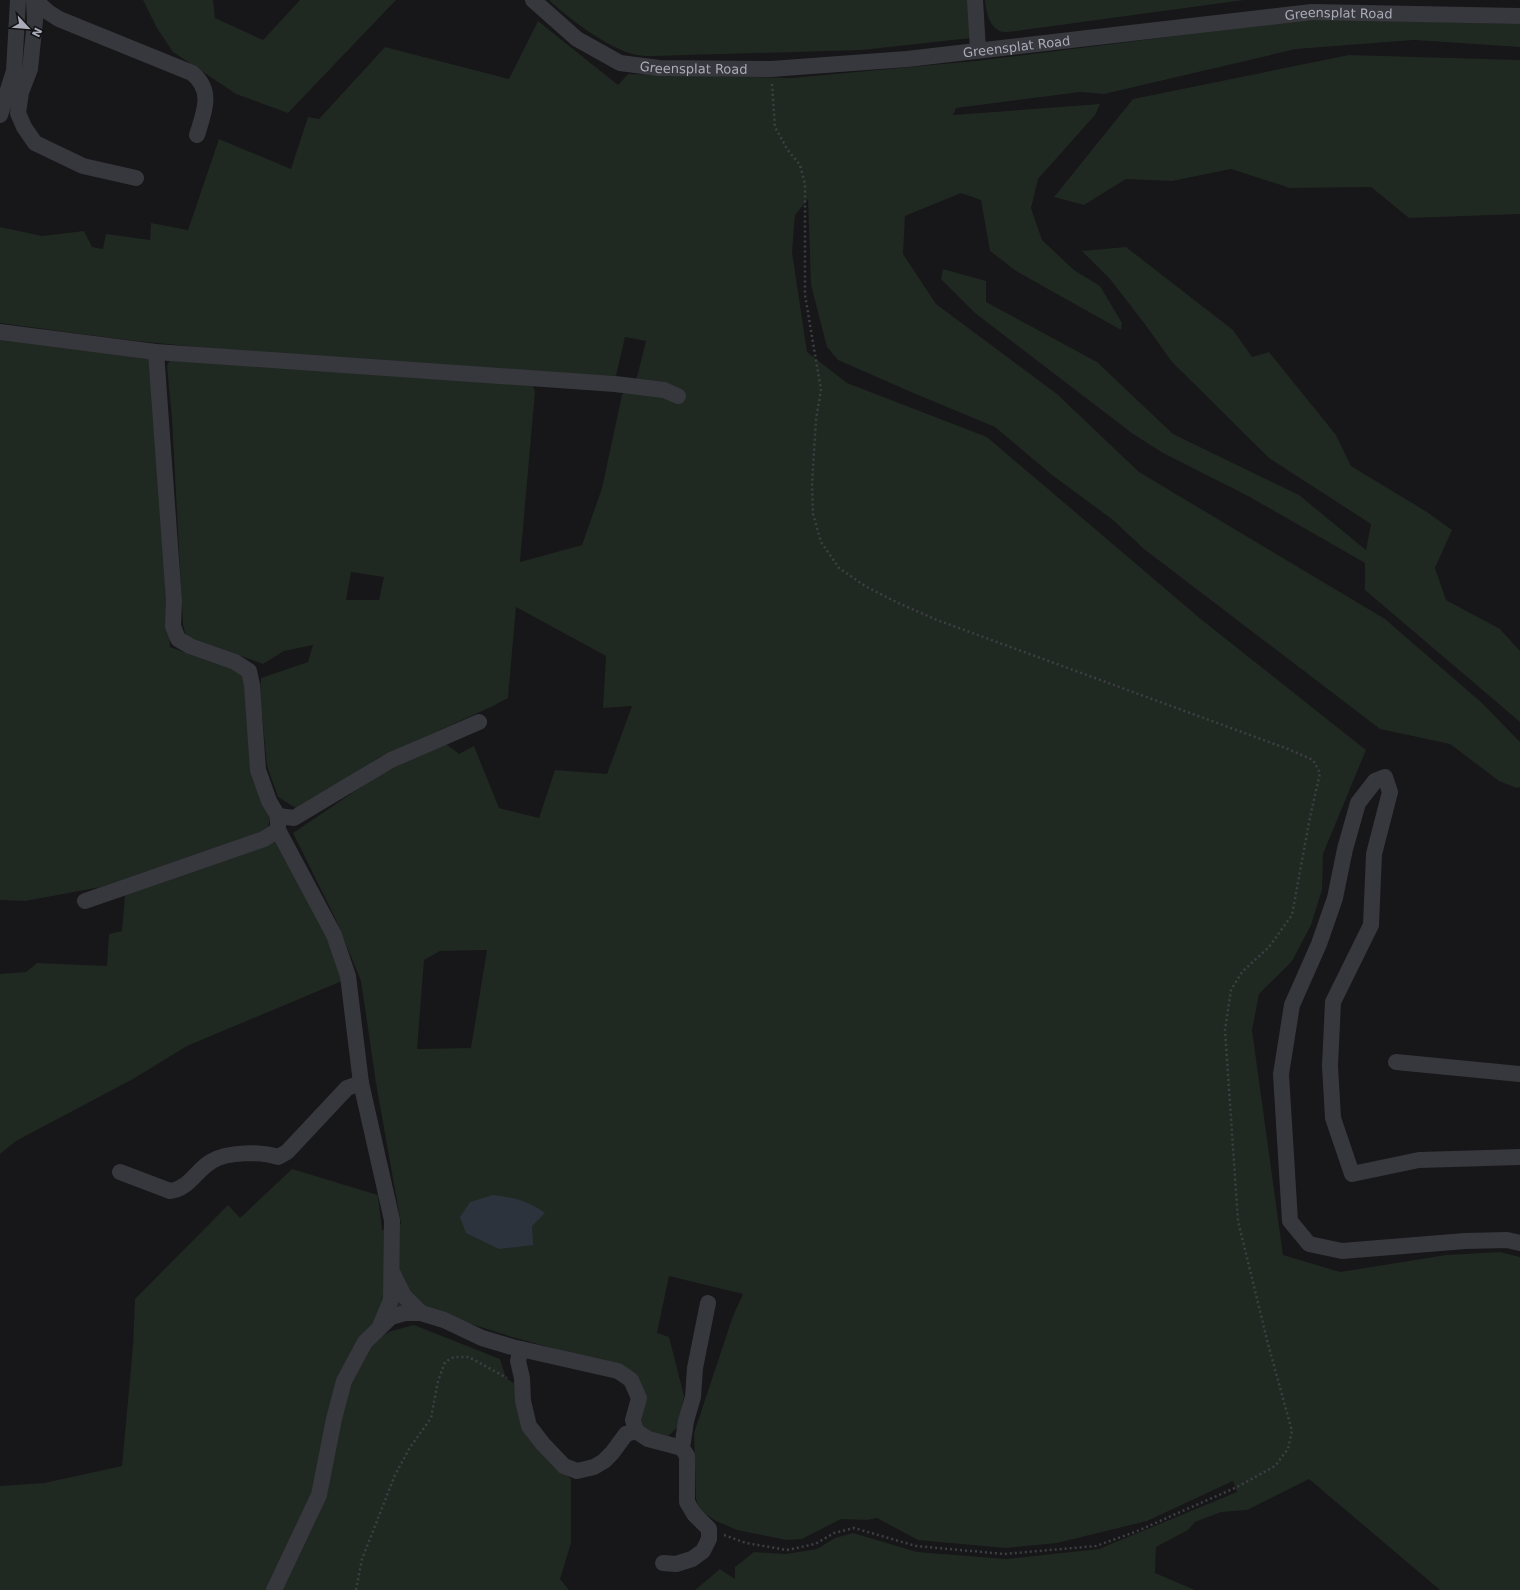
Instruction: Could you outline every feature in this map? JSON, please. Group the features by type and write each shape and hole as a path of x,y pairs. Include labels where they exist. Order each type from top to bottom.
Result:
{"street":[{"path":"0,115 14,72 18,0"},
{"path":"35,0 48,12 59,19 192,73 200,80 205,94 206,107 197,135"},
{"path":"35,0 35,21 30,69 21,92 18,112 24,127 35,143 83,166 136,178"},
{"name":"Greensplat Road","path":"533,0 577,39 620,63 659,68 771,69 907,59 1312,12 1520,16"},
{"path":"975,0 978,50"},
{"path":"0,332 156,352 615,384 664,390 678,396"},
{"path":"156,352 174,601 173,626 178,639 190,646 235,662 249,671 252,686 258,770 278,823 334,935 348,976 361,1083 392,1220 391,1300 380,1326"},
{"path":"85,900 264,839 278,823 294,818 391,760 479,722"},
{"path":"1520,1157 1419,1160 1352,1174 1333,1118 1330,1066 1333,1002 1371,925 1374,854 1390,792 1384,777 1375,781 1358,803 1345,849 1335,898 1319,944 1292,1005 1281,1074 1290,1221 1309,1244 1342,1251 1465,1241 1507,1240 1520,1243"},
{"path":"1396,1062 1520,1074"},
{"path":"120,1172 170,1191 178,1190 186,1186 196,1174 211,1161 225,1155 267,1154 278,1157 287,1152 347,1088 361,1083"},
{"path":"391,1271 404,1296 421,1313"},
{"path":"663,1562 676,1564 692,1559 703,1551 709,1539 709,1529 694,1514 687,1502 686,1456 682,1448 686,1421 693,1397 695,1368 708,1303"},
{"path":"274,1590 319,1495 334,1419 344,1381 365,1342 391,1317 421,1313 444,1320 482,1338 521,1349 618,1371 631,1380 639,1398 633,1420 636,1431 648,1439 682,1448"},
{"path":"521,1349 518,1361 522,1378 523,1400 529,1426 543,1444 564,1466 577,1471 594,1467 604,1461 612,1453 626,1434 636,1431"}],"path":[{"path":"709,1529 746,1542 787,1550 815,1544 834,1533 854,1528 916,1546 1004,1554 1096,1546 1135,1532 1237,1487 1274,1466 1288,1449 1292,1431 1268,1344 1238,1221 1225,1030 1231,990 1242,972 1269,947 1292,915 1310,817 1320,773 1313,760 1288,749 937,620 877,592 839,568 821,542 812,514 812,485 816,419 821,390 805,295 805,184 800,165 787,149 775,127 771,69"},
{"path":"356,1590 362,1559 395,1475 409,1449 431,1418 438,1381 445,1362 454,1357 469,1357 515,1382 522,1378"}],"shaded area":[{"path":"143,0 213,0 215,18 263,40 300,0 396,0 288,113 236,94 173,52 157,28"},
{"path":"549,0 969,0 971,38 862,50 640,56 625,52 602,40 567,16"},
{"path":"985,0 1244,0 1003,32 999,31 990,21"},
{"path":"1311,19 1520,24 1520,47 1414,40 1296,49 1104,94 1080,92 956,108 953,115 1100,104 1095,115 1038,179 1031,208 1042,240 1074,270 1100,286 1122,323 1121,330 1016,271 990,251 981,200 961,193 905,216 903,254 936,304 1057,394 1139,472 1385,619 1482,703 1520,742 1520,787 1517,788 1499,781 1450,744 1380,729 1144,549 1113,520 1052,475 995,427 838,360 827,347 811,285 808,199 795,215 792,252 807,352 847,383 987,437 1202,620 1366,750 1323,854 1322,890 1311,925 1292,961 1259,994 1252,1030 1283,1255 1340,1272 1446,1255 1500,1252 1520,1257 1520,1590 1440,1590 1309,1479 1247,1510 1221,1512 1195,1522 1188,1530 1156,1547 1155,1573 1195,1590 695,1590 720,1569 735,1579 735,1567 754,1552 786,1554 817,1549 835,1538 853,1533 917,1552 1006,1559 1099,1549 1237,1492 1233,1481 1147,1521 1057,1543 1006,1548 918,1540 877,1518 867,1520 841,1519 802,1539 786,1540 737,1530 716,1521 700,1510 696,1499 694,1433 733,1316 743,1294 669,1276 657,1333 669,1337 684,1396 678,1427 668,1436 645,1431 641,1424 646,1393 635,1378 618,1366 512,1337 449,1317 376,1320 358,1366 377,1339 391,1331 414,1325 500,1359 506,1378 518,1386 543,1454 571,1479 571,1543 560,1579 569,1590 0,1590 0,1486 44,1483 122,1466 133,1346 135,1299 228,1205 240,1218 292,1169 378,1195 382,1230 401,1224 376,1083 361,981 335,918 293,833 389,768 445,743 459,754 474,746 499,808 539,818 555,770 607,774 632,706 603,708 606,656 516,607 508,698 378,758 299,810 278,797 267,766 260,693 261,678 308,662 313,645 284,651 263,664 189,637 185,633 183,625 172,419 167,366 171,358 533,386 535,392 520,562 582,545 602,488 622,395 637,377 646,341 625,337 616,376 335,359 146,342 0,323 0,227 42,236 84,231 92,247 103,249 106,234 150,240 151,223 188,230 219,139 291,169 308,117 319,119 385,47 509,79 538,21 618,85 628,74 791,78 975,61","holes":["351,572 384,577 379,600 346,600","487,950 471,1048 417,1049 424,960 440,951"]},
{"path":"1349,55 1520,60 1520,214 1409,218 1371,187 1290,188 1231,169 1172,181 1126,179 1084,205 1054,197 1133,99"},
{"path":"1126,247 1233,330 1252,357 1269,352 1336,435 1351,466 1427,512 1452,530 1435,568 1446,600 1500,629 1520,651 1520,722 1365,590 1365,563 1248,496 1163,453 1133,434 975,313 941,279 943,269 986,281 986,302 1097,362 1173,434 1299,495 1366,550 1371,524 1269,458 1172,362 1110,279 1082,251"},
{"path":"0,338 150,357 170,647 242,674 271,815 268,827 261,832 101,887 25,901 0,900"},
{"path":"275,836 329,939 342,981 187,1046 133,1079 16,1141 0,1154 0,974 26,972 37,963 107,966 109,934 122,931 125,895"},
{"path":"493,1195 520,1200 545,1213 532,1226 533,1245 499,1249 466,1233 460,1217 470,1202"}]}
